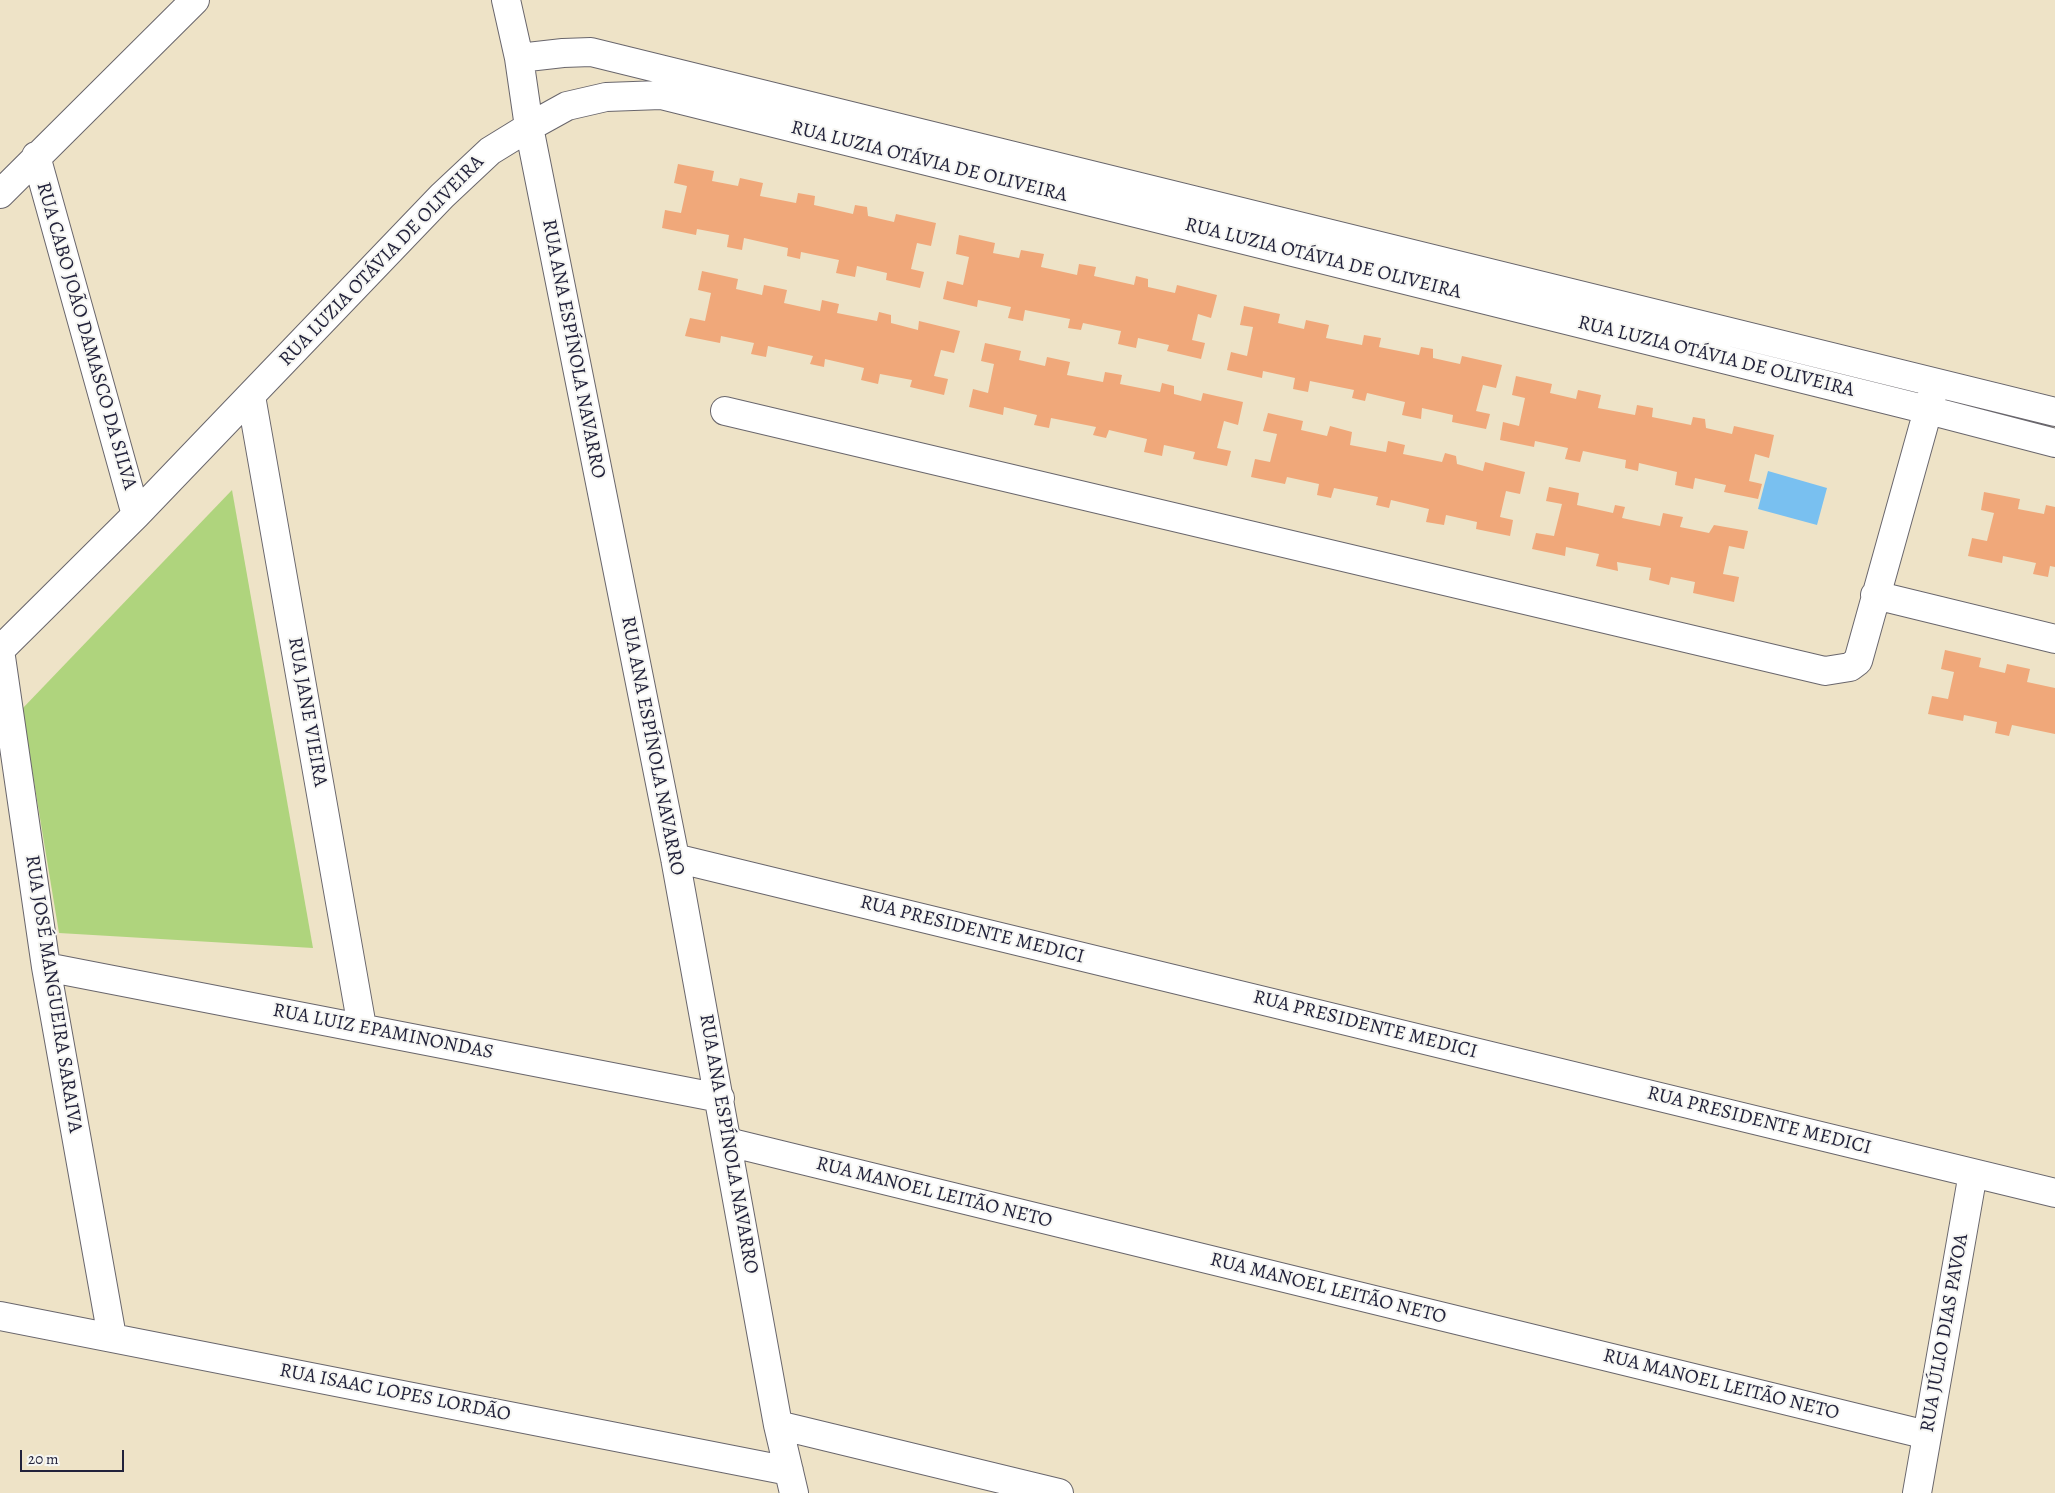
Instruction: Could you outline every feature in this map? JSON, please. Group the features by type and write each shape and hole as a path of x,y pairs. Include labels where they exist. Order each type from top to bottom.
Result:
{"street":[{"path":"0,194 36,156 195,0"},
{"name":"RUA ANA ESPÍNOLA NAVARRO","path":"506,0 519,58 529,127 675,858 778,1425 792,1482"},
{"name":"RUA LUZIA OTÁVIA DE OLIVEIRA","path":"519,58 590,52 2055,412"},
{"name":"RUA LUZIA OTÁVIA DE OLIVEIRA","path":"0,650 136,516 442,196 490,151 567,106 606,97 661,95 2055,443"},
{"name":"RUA CABO JOÃO DAMASCO DA SILVA","path":"36,156 136,516"},
{"path":"725,412 1825,671 1850,667 1858,661 1875,595 1936,384"},
{"name":"RUA JANE VIEIRA","path":"251,396 362,1027"},
{"path":"1875,595 2055,639"},
{"name":"RUA JOSÉ MANGUEIRA SARAIVA","path":"0,650 46,966 112,1338"},
{"name":"RUA PRESIDENTE MEDICI","path":"675,858 2055,1193"},
{"name":"RUA LUIZ EPAMINONDAS","path":"46,966 720,1098"},
{"name":"RUA MANOEL LEITÃO NETO","path":"728,1142 1928,1435"},
{"name":"RUA JÚLIO DIAS PAVOA","path":"1917,1493 1973,1173"},
{"name":"RUA ISAAC LOPES LORDÃO","path":"0,1316 792,1482"},
{"path":"778,1425 1059,1493"}],"green space":[{"path":"232,490 313,948 59,933 22,709"}],"water":[{"path":"1768,471 1827,488 1817,525 1758,509"}],"building":[{"path":"678,164 714,171 712,181 738,186 740,178 763,183 760,196 796,203 798,193 815,196 814,205 853,214 855,205 867,207 868,216 894,222 896,214 936,223 931,246 917,243 911,269 924,272 920,288 886,280 887,273 857,266 855,277 836,273 839,260 801,252 800,259 787,256 788,248 744,238 742,250 727,247 729,235 697,229 696,235 662,228 665,210 681,213 687,186 674,183"},
{"path":"959,235 995,243 993,253 1019,258 1021,250 1044,254 1041,267 1077,275 1079,264 1096,267 1094,276 1134,285 1136,276 1148,279 1148,287 1175,293 1177,285 1217,295 1211,318 1198,314 1192,340 1205,343 1201,359 1167,351 1169,345 1138,338 1136,348 1118,344 1121,331 1083,323 1081,330 1068,328 1070,319 1025,310 1023,321 1008,318 1011,307 978,300 977,307 943,299 947,281 963,285 969,257 956,254"},
{"path":"702,271 738,279 736,289 762,295 764,285 787,290 784,303 820,311 822,300 839,304 837,313 877,321 879,312 891,315 891,323 918,330 919,321 960,331 954,353 941,350 934,376 948,379 944,395 910,387 912,380 880,374 878,384 861,380 864,368 825,359 824,367 810,364 813,356 768,346 766,357 751,354 754,343 721,336 720,343 685,336 690,318 705,321 711,293 698,290"},
{"path":"1244,306 1280,314 1278,323 1304,329 1306,320 1329,325 1326,338 1362,345 1364,335 1381,338 1379,347 1419,355 1421,347 1433,349 1433,358 1460,364 1462,356 1502,365 1496,388 1483,385 1476,411 1490,414 1486,429 1452,422 1453,415 1422,408 1421,419 1402,415 1405,402 1367,393 1365,401 1352,398 1354,390 1310,381 1308,392 1293,389 1295,378 1263,371 1262,378 1227,370 1231,352 1247,356 1253,327 1240,325"},
{"path":"985,343 1021,351 1019,360 1045,366 1047,357 1070,362 1067,375 1103,382 1105,372 1122,375 1120,384 1160,392 1162,383 1174,386 1174,394 1201,401 1203,393 1243,402 1238,425 1224,421 1217,448 1231,451 1227,466 1193,459 1195,452 1164,445 1162,456 1144,452 1147,439 1109,430 1106,438 1093,435 1096,427 1051,418 1049,428 1034,425 1037,415 1004,407 1003,415 969,407 973,389 988,393 994,364 981,361"},
{"path":"1516,376 1552,384 1550,393 1576,399 1578,390 1601,395 1598,408 1635,415 1637,405 1653,408 1652,417 1691,425 1693,417 1705,419 1706,428 1732,434 1734,426 1774,435 1769,458 1755,454 1749,481 1762,484 1758,499 1724,492 1726,485 1695,478 1693,489 1675,485 1677,472 1639,463 1638,471 1625,468 1626,460 1583,451 1580,462 1565,459 1568,448 1535,441 1534,447 1500,440 1503,422 1519,426 1525,398 1512,395"},
{"path":"1268,413 1303,421 1301,430 1327,436 1330,426 1352,432 1350,445 1386,452 1388,441 1405,445 1403,454 1442,462 1445,453 1456,456 1457,464 1483,471 1485,462 1525,472 1520,494 1506,491 1500,517 1513,520 1510,536 1476,529 1477,522 1446,515 1444,525 1426,522 1429,509 1391,500 1389,508 1376,505 1378,497 1334,488 1331,498 1317,495 1319,484 1287,477 1285,484 1251,477 1255,459 1270,462 1277,434 1263,431"},
{"path":"1549,487 1579,493 1577,505 1613,513 1615,505 1625,507 1622,518 1660,526 1663,513 1683,517 1680,527 1709,533 1714,525 1748,531 1744,549 1729,546 1723,574 1739,577 1734,602 1693,593 1695,582 1671,577 1669,585 1649,580 1651,568 1617,562 1618,571 1596,566 1599,554 1566,547 1565,556 1532,549 1536,533 1554,536 1562,504 1546,501"},
{"path":"1984,492 2020,499 2018,509 2044,514 2046,505 2055,507 2055,567 2050,566 2048,577 2033,574 2036,563 2003,556 2002,563 1968,556 1972,538 1987,541 1994,513 1981,510"},
{"path":"1945,650 1981,658 1979,667 2005,673 2007,664 2030,669 2027,682 2055,688 2055,734 2012,725 2009,736 1995,733 1997,722 1964,715 1963,721 1928,714 1932,696 1948,699 1954,672 1941,669"}]}
